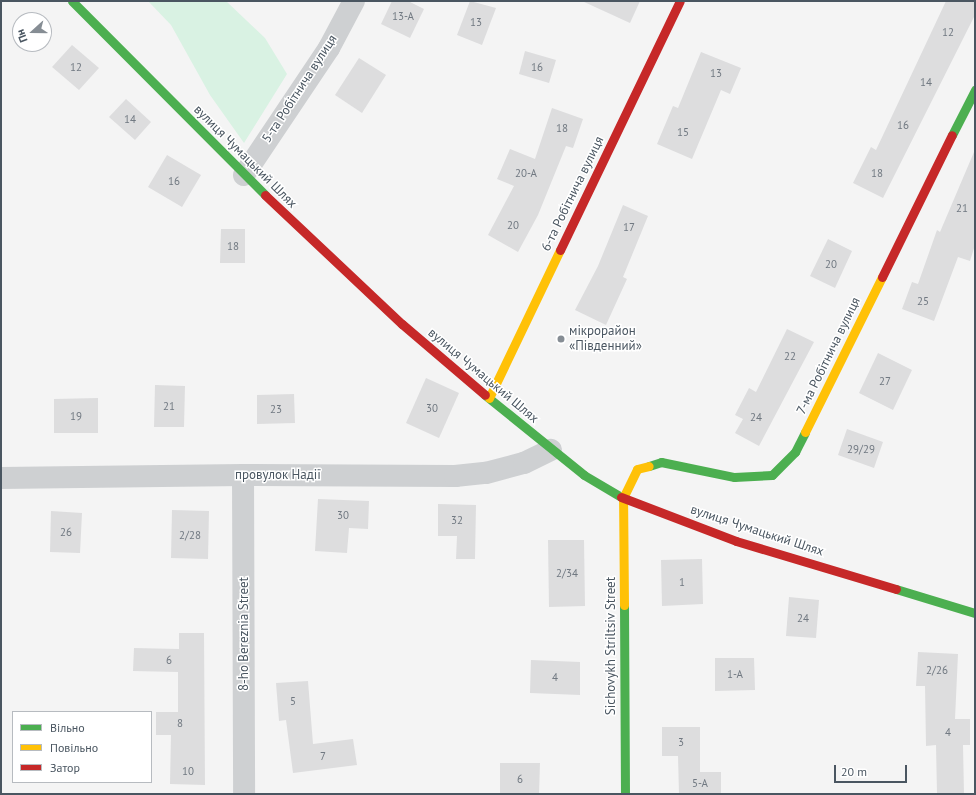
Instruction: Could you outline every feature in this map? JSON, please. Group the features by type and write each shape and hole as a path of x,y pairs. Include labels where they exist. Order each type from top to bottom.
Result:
{"street":[{"name":"вулиця Чумацький Шлях","path":"72,1 244,175 402,324 551,450 584,474 623,498 736,541 975,613"},
{"name":"5-та Робітнича вулиця","path":"244,175 329,48 354,1"},
{"name":"6-та Робітнича вулиця","path":"489,398 680,1"},
{"name":"7-ма Робітнича вулиця","path":"623,498 637,469 661,462 734,477 772,475 795,452 975,90"},
{"name":"провулок Надії","path":"1,478 243,475 454,476 486,473 524,463 551,450"},
{"name":"8-ho Bereznia Street","path":"243,475 244,794"},
{"name":"Sichovykh Striltsiv Street","path":"623,498 625,794"}],"green space":[{"path":"148,1 226,1 265,38 287,74 244,143 210,95 171,25"}],"building":[{"path":"392,1 408,1 424,9 410,38 381,24"},
{"path":"470,1 496,8 482,45 457,35"},
{"path":"582,1 640,1 630,23"},
{"path":"946,1 975,1 975,15 883,198 853,183 871,147 876,150"},
{"path":"72,45 99,68 79,90 52,67"},
{"path":"525,51 556,60 549,83 519,74"},
{"path":"701,52 741,68 730,94 721,90 692,159 657,144 673,106 678,108"},
{"path":"359,58 386,75 362,113 335,95"},
{"path":"126,99 151,122 135,140 109,117"},
{"path":"552,108 583,119 573,148 566,146 538,215 518,252 488,235 514,186 497,179 510,149 535,159"},
{"path":"974,152 975,245 970,261 958,257 934,321 902,309 912,282 918,284 937,230 940,232"},
{"path":"167,155 201,175 182,207 148,187"},
{"path":"623,205 648,216 623,277 627,279 606,325 575,310 598,266"},
{"path":"221,229 245,229 245,263 220,263"},
{"path":"828,239 852,251 835,288 810,276"},
{"path":"787,329 814,342 759,446 735,433 743,419 735,415 749,388 756,392"},
{"path":"878,353 912,370 893,410 859,393"},
{"path":"426,378 459,393 439,438 406,423"},
{"path":"155,385 185,386 184,427 154,427"},
{"path":"294,394 295,423 257,424 257,395"},
{"path":"98,398 98,433 54,433 54,399"},
{"path":"847,429 883,442 874,468 838,455"},
{"path":"318,499 369,501 368,529 349,528 347,553 315,551"},
{"path":"438,504 476,505 475,559 456,559 457,536 438,536"},
{"path":"172,510 209,511 208,559 171,558"},
{"path":"51,511 82,513 80,553 50,552"},
{"path":"548,540 584,540 585,606 549,607"},
{"path":"702,559 703,604 662,606 661,560"},
{"path":"789,597 819,600 816,638 786,636"},
{"path":"179,633 204,633 205,785 170,784 171,735 156,735 156,712 178,712 178,672 133,671 134,648 179,649"},
{"path":"918,652 958,654 955,719 970,719 970,745 963,745 964,794 937,794 936,745 926,746 925,686 916,686"},
{"path":"715,658 754,658 755,690 715,691"},
{"path":"531,660 580,662 580,695 530,693"},
{"path":"308,681 313,744 353,739 357,765 293,773 286,720 279,721 276,683"},
{"path":"662,727 700,727 700,772 721,772 721,794 679,794 678,756 662,756"},
{"path":"500,763 540,763 539,794 500,794"}],"traffic: fast":[{"path":"72,1 265,195"},
{"path":"952,135 975,90"},
{"path":"485,395 584,475 621,497"},
{"path":"649,466 661,462 734,477 772,475 795,452 805,432"},
{"path":"896,589 975,613"},
{"path":"624,605 625,794"}],"traffic: slow":[{"path":"489,398 560,250"},
{"path":"805,432 882,277"},
{"path":"624,605 623,498 637,469 649,466"}],"traffic: jam":[{"path":"560,250 680,1"},
{"path":"882,277 952,135"},
{"path":"265,195 402,324 485,395"},
{"path":"621,497 736,541 896,589"}],"place":[{"name":"мікрорайон «Південний»","path":"561,339"}]}
